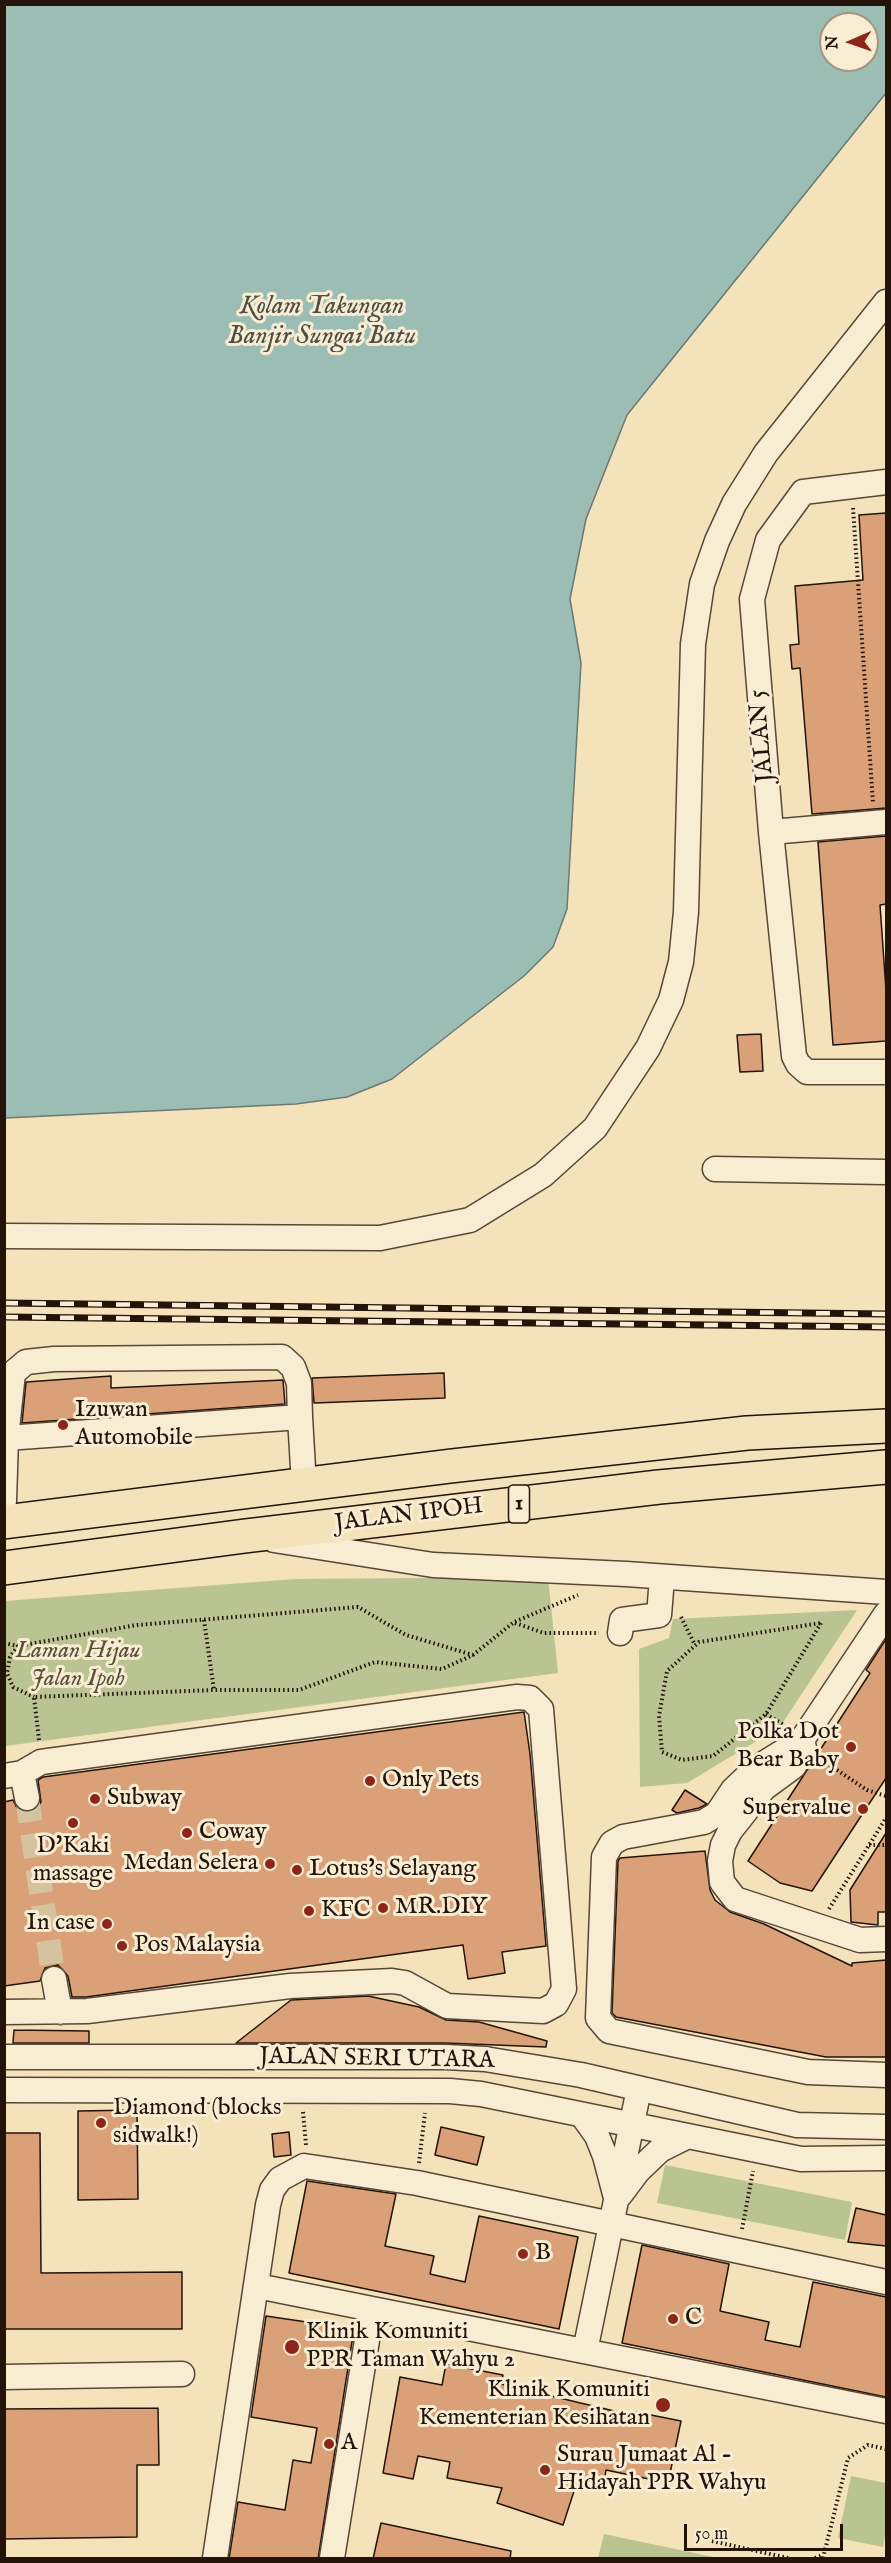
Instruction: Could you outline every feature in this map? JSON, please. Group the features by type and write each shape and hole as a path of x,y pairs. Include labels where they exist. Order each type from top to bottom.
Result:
{"highway":[{"name":"JALAN IPOH","path":"4,1522 747,1433 886,1426"},
{"name":"JALAN IPOH","path":"4,1568 244,1536 682,1484 886,1467"}],"street":[{"path":"4,1236 380,1238 470,1220 543,1175 595,1128 648,1048 671,1000 681,962 686,912 693,644 702,584 717,541 734,504 766,453 886,302"},
{"name":"JALAN 5","path":"886,482 803,492 768,540 752,599 771,832 794,1056 798,1064 807,1072 886,1072"},
{"path":"771,832 880,822"},
{"path":"715,1169 886,1172"},
{"path":"4,1501 6,1438 13,1373 26,1362 54,1359 282,1357 293,1366 299,1383 304,1485"},
{"path":"6,1438 300,1417"},
{"path":"244,1536 433,1565 886,1592"},
{"path":"620,1633 622,1620 658,1615 662,1578"},
{"path":"886,1614 802,1740 755,1769 733,1790 717,1814 704,1822 623,1837 612,1843 604,1857 598,2018 609,2031 808,2072 886,2075"},
{"path":"4,2012 60,2012 290,1986 392,1981 405,1983 447,2006 543,2011 556,2004 564,1989 541,1709 530,1698 517,1697 23,1770 27,1798"},
{"path":"802,1740 804,1748 788,1779 764,1788 730,1831 723,1845 720,1861 722,1882 735,1899 860,1940 886,1939"},
{"path":"54,1979 60,2012"},
{"name":"JALAN SERI UTARA","path":"4,2057 445,2056 485,2059 581,2075 797,2125 886,2127"},
{"path":"585,2351 639,2089"},
{"name":"JALAN SERI UTARA","path":"4,2090 450,2091 481,2094 801,2159 886,2158"},
{"path":"582,2115 597,2136 605,2156 616,2200"},
{"path":"616,2200 638,2171 660,2150 688,2136"},
{"path":"215,2559 272,2190 280,2179 304,2166 417,2183 886,2282"},
{"path":"257,2286 886,2411"},
{"path":"332,2559 372,2309"},
{"path":"4,2376 182,2374"}],"path":[{"path":"851,486 880,822"},
{"path":"18,1646 10,1657 7,1673 13,1687 34,1697 213,1690 299,1690 375,1662 442,1669 473,1655 514,1622 585,1592"},
{"path":"4,1643 18,1646 137,1625 358,1607 406,1635 473,1655"},
{"path":"204,1620 213,1690"},
{"path":"514,1622 544,1633 620,1633"},
{"path":"821,1623 766,1714 713,1756 682,1760 662,1752 659,1716 667,1671 699,1642 821,1623"},
{"path":"688,1630 695,1646"},
{"path":"23,1770 34,1697"},
{"path":"766,1714 783,1724"},
{"path":"827,1765 867,1790 886,1796"},
{"path":"825,1916 886,1818"},
{"path":"869,1845 886,1845"},
{"path":"303,2112 306,2143"},
{"path":"421,2148 425,2113"},
{"path":"737,2251 750,2196 755,2150"},
{"path":"815,2559 824,2557 848,2458 868,2445 886,2449"},
{"path":"712,2541 788,2559"}],"green space":[{"name":"Laman Hijau Jalan Ipoh","path":"548,1577 558,1673 5,1746 5,1601 296,1579"},
{"path":"857,1610 780,1727 687,1783 640,1787 639,1649 669,1638 673,1619"},
{"path":"665,2165 852,2202 845,2240 657,2203"},
{"path":"851,2476 886,2483 886,2531 883,2547 838,2538"},
{"path":"604,2534 718,2558 598,2558"}],"water":[{"name":"Kolam Takungan Banjir Sungai Batu","path":"4,5 886,5 886,93 627,415 586,519 570,599 581,663 567,909 553,947 524,976 392,1079 347,1097 296,1104 5,1118"}],"building":[{"path":"886,513 886,808 812,814 800,668 792,669 790,645 799,644 795,586 863,580 859,515"},
{"path":"886,836 886,904 880,905 886,990 886,1041 833,1045 818,842"},
{"path":"761,1034 763,1071 740,1072 737,1035"},
{"path":"444,1373 445,1398 314,1403 312,1378"},
{"path":"111,1376 111,1388 283,1380 285,1404 22,1423 26,1382"},
{"path":"886,1639 886,1778 812,1891 780,1883 748,1861 870,1673 866,1670"},
{"name":"Lotus's Selayang","path":"524,1712 530,1754 546,1946 502,1952 505,1973 468,1979 463,1945 86,1997 72,1997 68,1976 58,1965 45,1968 40,1981 4,1986 4,1802 13,1800 17,1808 23,1812 36,1809 41,1802 38,1780 43,1777"},
{"path":"685,1790 707,1804 677,1813 672,1810"},
{"path":"886,1833 886,1912 878,1912 878,1925 851,1922 850,1890"},
{"path":"705,1851 710,1890 715,1900 730,1912 764,1924 852,1966 852,1963 886,1960 886,2057 826,2057 616,2017 612,2013 618,1861 620,1858"},
{"path":"368,1996 419,2007 446,2020 479,2022 547,2041 546,2047 445,2043 236,2043 291,2000"},
{"path":"14,2030 89,2031 89,2043 13,2043"},
{"path":"137,2110 138,2199 78,2200 78,2111"},
{"path":"441,2127 484,2137 477,2165 435,2155"},
{"path":"289,2132 291,2155 274,2157 272,2134"},
{"path":"4,2133 40,2133 41,2273 182,2272 182,2329 4,2329"},
{"name":"B","path":"307,2181 396,2194 385,2246 434,2256 430,2274 465,2282 479,2216 578,2237 559,2329 289,2273"},
{"path":"856,2208 886,2215 886,2246 848,2242"},
{"name":"C","path":"642,2245 729,2264 720,2311 769,2322 765,2340 800,2347 813,2282 886,2297 886,2397 622,2343"},
{"name":"A","path":"266,2316 354,2329 318,2559 229,2559 238,2502 285,2510 293,2460 311,2463 317,2428 251,2417"},
{"path":"446,2364 503,2375 501,2384 635,2416 636,2412 681,2421 668,2483 606,2470 603,2489 577,2482 563,2525 497,2503 502,2488 447,2478 450,2462 418,2456 413,2479 383,2473 400,2377 442,2385"},
{"path":"158,2408 159,2465 137,2465 137,2537 4,2539 4,2409"},
{"path":"381,2523 511,2551 510,2559 373,2559"}],"tunnel":[{"path":"27,1798 54,1979"}],"railway":[{"path":"4,1303 886,1314"},
{"path":"4,1317 886,1327"}],"place":[{"name":"Izuwan Automobile","path":"63,1425"},
{"name":"Polka Dot Bear Baby","path":"851,1747"},
{"name":"Only Pets","path":"370,1781"},
{"name":"Subway","path":"95,1799"},
{"name":"Supervalue","path":"863,1809"},
{"name":"D'Kaki massage","path":"73,1823"},
{"name":"Coway","path":"187,1833"},
{"name":"Medan Selera","path":"270,1864"},
{"name":"Lotus's Selayang","path":"297,1870"},
{"name":"MR.DIY","path":"383,1908"},
{"name":"KFC","path":"309,1911"},
{"name":"In case","path":"107,1924"},
{"name":"Pos Malaysia","path":"122,1946"},
{"name":"Diamond (blocks sidwalk!)","path":"101,2123"},
{"name":"B","path":"523,2254"},
{"name":"C","path":"673,2319"},
{"name":"Klinik Komuniti PPR Taman Wahyu 2","path":"292,2347"},
{"name":"Klinik Komuniti Kementerian Kesihatan","path":"663,2405"},
{"name":"A","path":"329,2444"},
{"name":"Surau Jumaat Al - Hidayah PPR Wahyu","path":"545,2470"}]}
